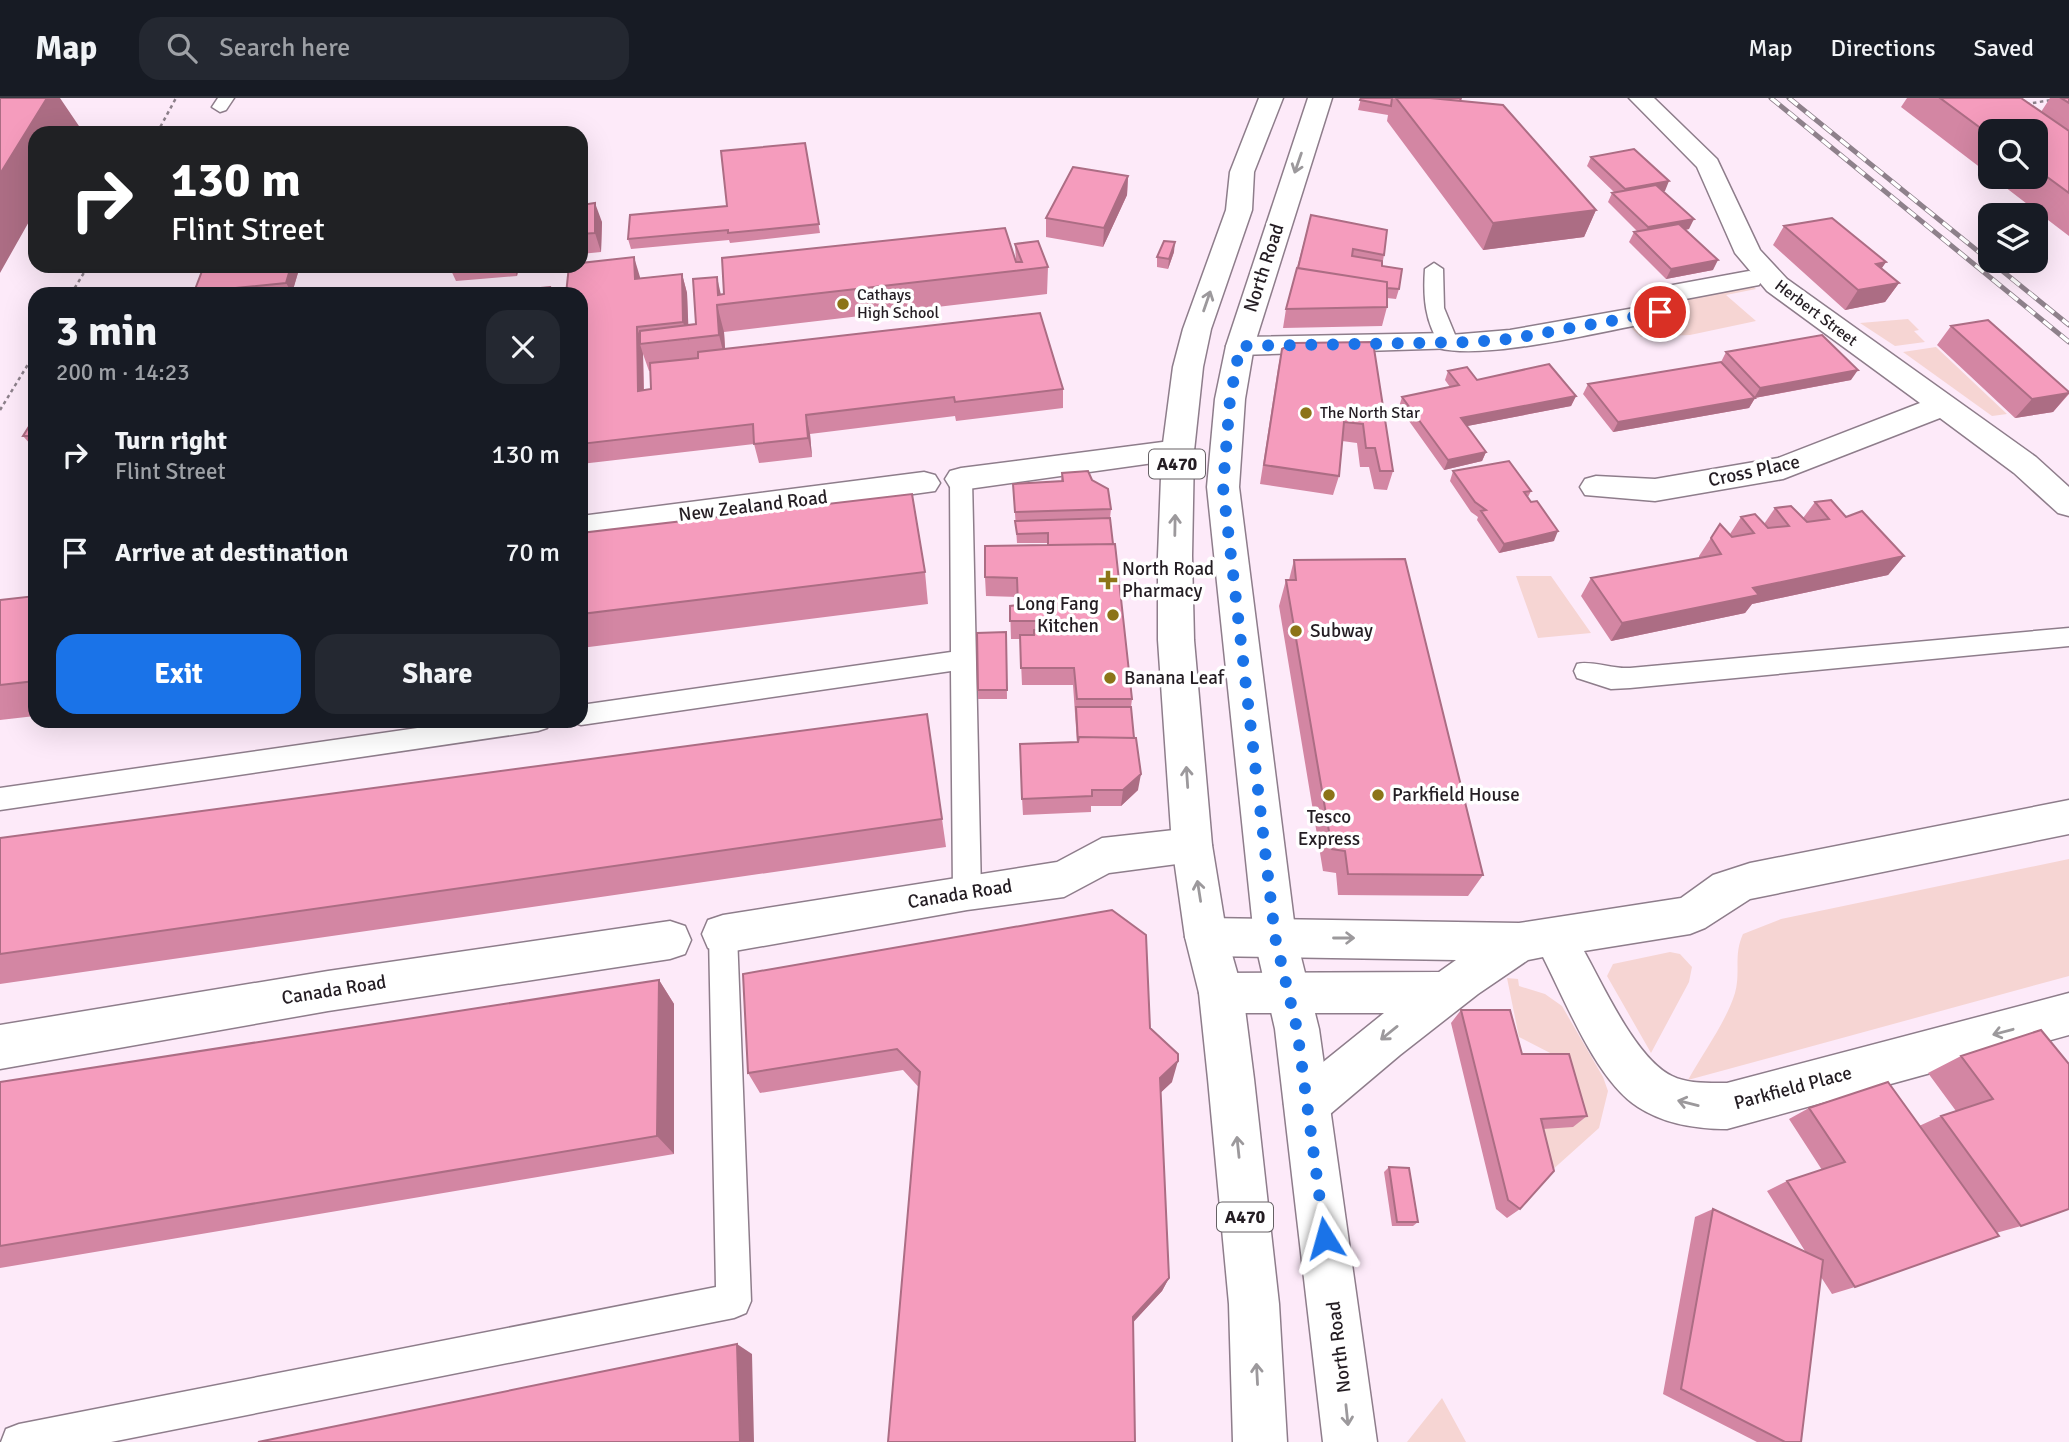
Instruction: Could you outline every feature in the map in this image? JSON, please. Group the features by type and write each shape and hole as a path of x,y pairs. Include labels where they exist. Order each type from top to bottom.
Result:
{"street":[{"name":"A470","path":"1260,1442 1254,1304 1221,993 1206,937 1192,845 1177,640 1178,451 1182,400 1197,329 1239,209 1242,172 1271,98"},
{"name":"North Road","path":"1320,98 1240,346 1228,412 1223,487 1275,937 1290,993 1307,1104 1350,1442"},
{"name":"Herbert Street","path":"1641,98 1708,164 1744,245 1767,276 2025,465 2069,505"},
{"path":"1240,346 1510,339 1660,312 1661,295 1749,279"},
{"name":"Cross Place","path":"1596,487 1655,490 1783,468 1944,405"},
{"path":"961,479 1178,451"},
{"name":"New Zealand Road","path":"588,527 924,483"},
{"path":"1206,937 1537,940 1690,915 1728,888 1750,881 2069,817"},
{"name":"Canada Road","path":"723,934 967,892 1064,879 1101,856 1192,845"},
{"name":"Canada Road","path":"0,1047 328,991 670,940"},
{"path":"1307,1104 1391,1031 1444,992 1537,940"},
{"name":"Parkfield Place","path":"1537,940 1627,1064 1654,1090 1699,1106 1727,1106 2069,1014"},
{"path":"1221,993 1444,992"}],"lane":[{"path":"1434,269 1432,292 1437,328 1448,342"},
{"path":"961,479 967,892"},
{"path":"1586,671 1620,679 2069,637"},
{"path":"588,714 962,660"},
{"path":"0,799 490,728"},
{"path":"19,1442 734,1301 723,934"}],"path":[{"path":"161,126 176,98"},
{"path":"2015,105 2055,100"},
{"path":"0,410 28,364"}],"shaded area":[{"path":"1750,284 1756,289 1726,295 1756,321 1690,335 1641,337 1630,327 1672,316 1687,300 1706,292"},
{"path":"1908,319 1919,330 1914,331 1925,342 1895,346 1860,323"},
{"path":"1936,347 2007,414 1992,416 1903,352"},
{"path":"1516,576 1551,576 1591,633 1538,638"},
{"path":"2069,859 2069,976 1688,1080 1731,1004 1737,985 1738,949 1743,934 1781,919"},
{"path":"1670,952 1680,954 1692,967 1689,982 1651,1053 1607,976 1613,964"},
{"path":"1507,978 1518,979 1519,986 1545,994 1562,1006 1603,1077 1608,1091 1599,1128 1540,1181 1528,1129 1554,1055 1519,1037"},
{"path":"1442,1398 1466,1442 1407,1442"}],"building":[{"path":"0,98 47,98 28,126 0,174"},
{"path":"1392,98 1391,106 1360,100"},
{"path":"1396,98 1430,98 1503,105 1596,210 1493,223"},
{"path":"1430,98 1461,98 1460,101"},
{"path":"1940,98 2021,98 2069,131 2069,193 2048,178 2048,119 1978,119 1978,126"},
{"path":"805,143 819,224 628,239 630,215 727,206 721,151"},
{"path":"1634,149 1669,181 1625,189 1591,157"},
{"path":"1073,167 1128,176 1104,228 1046,218"},
{"path":"1656,185 1694,219 1648,227 1612,193"},
{"path":"595,203 595,233 588,234 588,204"},
{"path":"1311,215 1387,230 1384,255 1353,249 1352,256 1382,261 1382,266 1402,269 1399,289 1387,288 1387,282 1298,268"},
{"path":"1832,218 1886,262 1876,264 1899,283 1858,290 1784,226"},
{"path":"1679,224 1718,260 1671,269 1634,232"},
{"path":"1005,228 1016,262 1022,262 1015,244 1038,241 1048,267 717,305 719,335 640,344 640,331 696,324 693,279 717,277 718,295 724,294 722,258"},
{"path":"1164,241 1175,242 1169,259 1157,257"},
{"path":"634,257 635,279 682,274 683,322 637,327 638,391 651,389 650,363 698,358 698,352 1040,313 1063,389 955,402 954,397 806,415 808,438 754,444 753,424 588,443 588,287 567,287 568,273 588,273 588,262"},
{"path":"1297,268 1387,282 1387,307 1286,309"},
{"path":"201,273 289,273 286,283 245,287 196,287"},
{"path":"1988,320 2069,393 2032,399 1951,326"},
{"path":"1822,335 1858,370 1760,388 1726,352"},
{"path":"1373,342 1393,471 1380,471 1375,448 1366,448 1363,424 1344,422 1339,476 1264,465 1282,349 1293,343"},
{"path":"1721,362 1755,398 1618,422 1588,384"},
{"path":"1549,364 1576,396 1461,418 1486,452 1448,460 1402,397 1459,385 1448,371 1467,367 1477,380"},
{"path":"1509,461 1531,491 1524,492 1531,502 1537,501 1558,531 1504,544 1481,511 1486,510 1475,502 1453,471"},
{"path":"1088,471 1092,480 1108,489 1111,509 1015,512 1013,484 1063,481 1062,473"},
{"path":"912,494 925,572 588,613 588,532"},
{"path":"1831,500 1846,517 1862,511 1904,556 1753,588 1759,595 1622,623 1591,578 1721,554 1711,538 1720,524 1732,537 1754,533 1741,517 1755,514 1768,528 1789,526 1775,508 1791,506 1807,522 1829,519 1815,502"},
{"path":"1110,518 1113,544 1048,545 1048,533 1017,534 1015,521"},
{"path":"1115,544 1132,699 1077,699 1074,668 1021,668 1020,635 1034,635 1034,630 1041,630 1041,621 1010,621 1010,606 1018,605 1017,578 985,577 985,546"},
{"name":"Parkfield House","path":"1405,559 1483,875 1348,874 1345,851 1332,849 1286,580 1296,580 1294,560"},
{"path":"28,597 28,682 0,685 0,600"},
{"path":"1006,632 1007,690 978,690 977,633"},
{"path":"1076,707 1131,707 1134,738 1079,737 1078,742"},
{"path":"927,714 942,819 0,954 0,838"},
{"path":"1079,737 1136,738 1141,774 1123,790 1092,790 1092,796 1022,799 1020,744 1078,742"},
{"path":"1112,910 1146,935 1150,1028 1178,1054 1178,1061 1160,1078 1169,1278 1133,1317 1135,1442 888,1442 920,1072 897,1049 748,1073 743,974"},
{"path":"659,980 657,1136 0,1246 0,1082"},
{"path":"1461,1010 1510,1010 1522,1054 1569,1054 1587,1116 1541,1119 1554,1171 1520,1209 1508,1200"},
{"path":"2041,1030 2069,1064 2069,1209 2021,1226 1941,1116 1993,1099 1961,1056"},
{"path":"1888,1082 1999,1236 1855,1287 1787,1181 1845,1162 1809,1108"},
{"path":"1389,1167 1409,1168 1418,1222 1397,1222"},
{"path":"1713,1209 1823,1260 1801,1442 1785,1442 1681,1389"},
{"path":"737,1344 740,1442 258,1442"}],"railway":[{"path":"1771,98 2069,342"},
{"path":"1789,98 2069,325"}],"place":[{"name":"Cathays High School","path":"843,304"},
{"name":"The North Star","path":"1306,413"},
{"name":"North Road Pharmacy","path":"1108,580"},
{"name":"Long Fang Kitchen","path":"1113,615"},
{"name":"Subway","path":"1296,631"},
{"name":"Banana Leaf","path":"1110,678"},
{"name":"Tesco Express","path":"1329,795"},
{"name":"Parkfield House","path":"1378,795"}],"route":[{"path":"1325,1238 1297,1029 1275,937 1223,487 1230,399 1240,346 1510,339 1660,312"}]}
